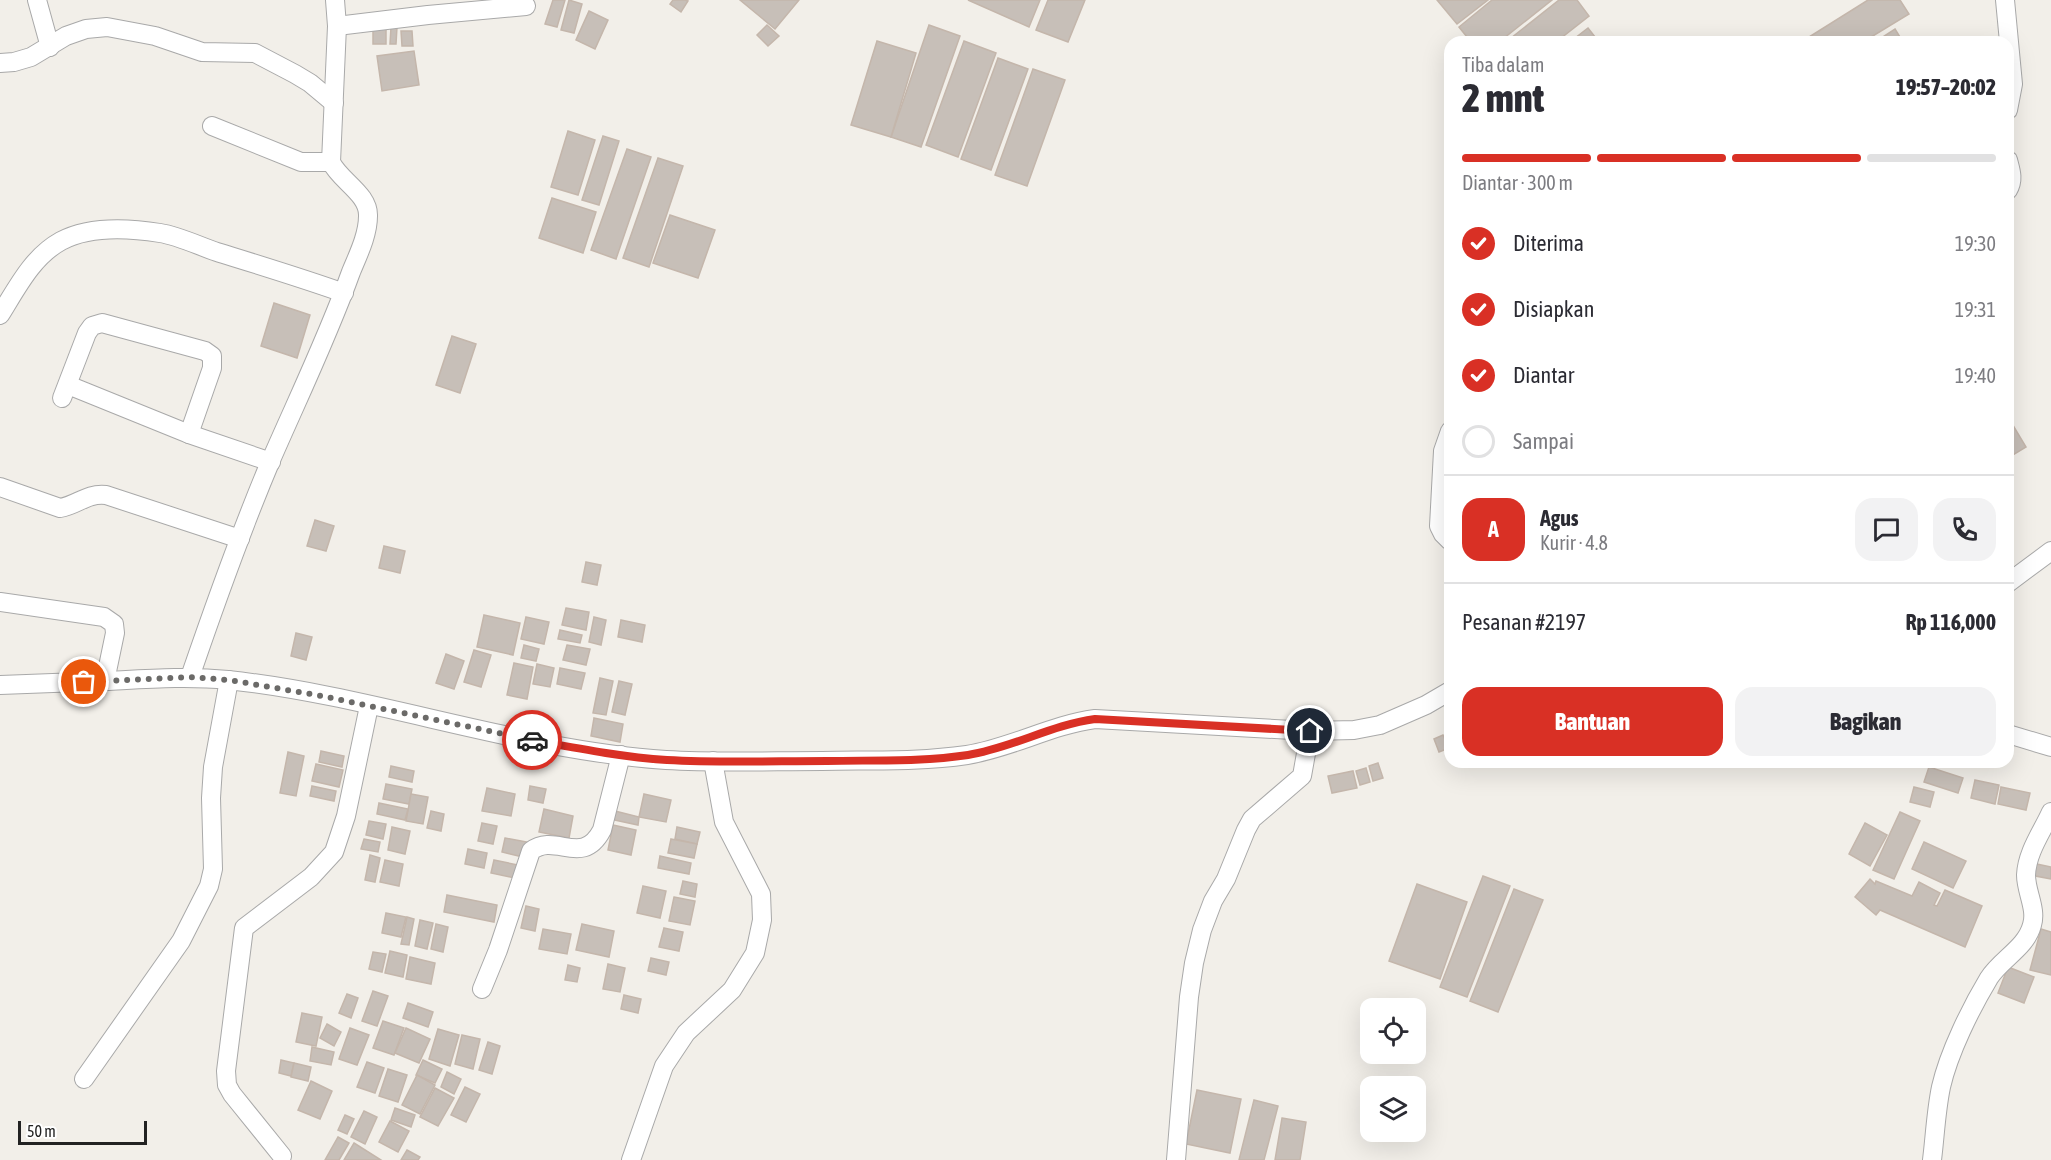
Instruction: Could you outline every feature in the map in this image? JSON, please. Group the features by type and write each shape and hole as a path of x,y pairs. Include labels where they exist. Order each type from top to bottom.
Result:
{"street":[{"path":"37,0 50,47"},
{"path":"190,677 240,539 344,293 367,230 369,214 366,203 330,162 337,27 335,0"},
{"path":"2005,0 2008,36"},
{"path":"337,27 428,15 526,6"},
{"path":"0,63 32,57 66,36 86,29 106,27 155,36 202,52 255,53 310,83 334,103"},
{"path":"212,126 301,162 330,162"},
{"path":"0,315 22,279 40,256 62,241 87,232 119,230 161,233 344,293"},
{"path":"189,434 212,368 212,356 205,351 102,322 92,326 87,333 65,391 189,434 271,462"},
{"path":"1444,448 1439,526 1444,535"},
{"path":"0,487 60,507 68,506 90,495 106,495 240,539"},
{"path":"2014,578 2051,550"},
{"path":"0,602 104,617 114,624 115,633 105,681"},
{"path":"0,685 190,677 227,696 272,686 486,732 621,755 665,760 713,761 894,760 968,755 1061,725 1095,719 1310,731 1354,730 1380,726 1444,694"},
{"path":"84,1079 181,941 209,885 213,869 211,798 213,767 227,696"},
{"path":"282,1156 227,1085 226,1071 244,928 311,877 334,852 346,816 369,706"},
{"path":"1176,1160 1189,997 1202,930 1252,819 1302,776 1310,731"},
{"path":"2014,736 2051,747"},
{"path":"482,989 498,950 531,851 536,847 548,845 577,849 588,847 596,841 602,830 621,755"},
{"path":"631,1160 664,1066 686,1033 732,990 755,953 762,920 761,894 724,822 713,761"},
{"path":"1932,1160 1942,1085 1957,1040 1993,972 2016,950 2032,925 2034,915 2027,885 2029,859 2051,812"}],"building":[{"path":"553,0 565,0 557,27 545,24"},
{"path":"569,0 582,4 574,33 561,30"},
{"path":"673,0 688,1 681,12 670,4"},
{"path":"740,0 799,0 775,29"},
{"path":"968,0 1040,0 1029,27"},
{"path":"1048,0 1085,0 1068,42 1036,30"},
{"path":"1437,0 1488,0 1457,24"},
{"path":"1492,0 1552,0 1507,36 1466,36 1459,27"},
{"path":"1559,0 1577,0 1589,16 1564,36 1514,36"},
{"path":"1868,0 1900,0 1909,14 1873,36 1811,36"},
{"path":"589,11 608,20 595,49 576,40"},
{"path":"373,24 386,24 386,44 373,44"},
{"path":"767,25 779,36 768,46 757,35"},
{"path":"929,25 960,36 921,147 891,137"},
{"path":"391,27 397,27 396,44 390,44"},
{"path":"1588,28 1594,36 1578,36"},
{"path":"1895,29 1899,36 1884,36"},
{"path":"401,31 412,31 413,46 402,46"},
{"path":"877,41 916,53 891,137 851,125"},
{"path":"964,41 996,53 958,157 926,145"},
{"path":"414,51 419,85 382,91 377,56"},
{"path":"998,58 1028,69 991,170 961,159"},
{"path":"1033,69 1065,80 1027,186 995,175"},
{"path":"568,131 595,140 578,195 551,187"},
{"path":"603,136 619,141 599,205 582,200"},
{"path":"627,149 651,157 616,259 591,250"},
{"path":"658,158 683,166 649,267 623,258"},
{"path":"552,198 596,212 583,253 539,238"},
{"path":"670,215 715,230 698,278 653,263"},
{"path":"274,303 310,315 297,358 261,346"},
{"path":"452,336 476,344 460,393 436,385"},
{"path":"2014,427 2026,447 2014,454"},
{"path":"315,520 334,526 326,551 307,546"},
{"path":"384,546 405,551 400,573 379,568"},
{"path":"586,562 601,565 597,585 582,582"},
{"path":"566,608 589,612 586,630 562,625"},
{"path":"484,615 520,623 513,655 477,647"},
{"path":"526,617 549,622 544,644 521,639"},
{"path":"594,617 606,620 601,645 589,642"},
{"path":"621,620 645,625 642,642 618,637"},
{"path":"560,630 582,635 580,643 558,639"},
{"path":"296,633 312,637 306,660 291,656"},
{"path":"524,645 539,649 536,661 521,658"},
{"path":"567,645 590,649 586,665 563,660"},
{"path":"474,650 491,655 481,687 464,682"},
{"path":"446,654 464,661 454,689 436,683"},
{"path":"514,663 533,667 527,699 507,695"},
{"path":"537,664 554,668 550,687 533,684"},
{"path":"560,668 585,673 581,689 557,684"},
{"path":"600,678 613,681 606,715 593,713"},
{"path":"619,681 632,684 625,715 612,712"},
{"path":"594,718 623,724 620,742 591,736"},
{"path":"1443,735 1444,750 1439,752 1434,739"},
{"path":"321,751 344,756 342,767 319,762"},
{"path":"288,752 304,756 296,796 280,793"},
{"path":"1378,763 1383,778 1373,781 1369,766"},
{"path":"316,764 343,770 339,787 312,781"},
{"path":"391,766 414,771 412,782 389,777"},
{"path":"1366,768 1370,782 1360,785 1356,771"},
{"path":"1929,768 1963,778 1958,793 1924,782"},
{"path":"1353,771 1357,788 1332,793 1328,776"},
{"path":"1975,780 1999,785 1995,804 1971,798"},
{"path":"386,784 412,789 409,804 383,799"},
{"path":"312,786 336,791 334,801 310,796"},
{"path":"530,786 546,789 543,803 528,800"},
{"path":"1914,787 1934,792 1930,807 1910,802"},
{"path":"2001,787 2030,793 2026,810 1998,804"},
{"path":"487,788 515,794 511,816 482,811"},
{"path":"411,794 428,797 423,824 406,821"},
{"path":"644,794 671,800 666,822 639,817"},
{"path":"379,803 408,809 405,820 377,814"},
{"path":"544,809 573,816 569,838 539,832"},
{"path":"431,811 444,814 441,831 427,828"},
{"path":"615,811 639,817 638,825 614,820"},
{"path":"1900,812 1920,821 1894,879 1873,870"},
{"path":"369,821 386,824 383,839 366,835"},
{"path":"482,823 497,826 493,844 478,841"},
{"path":"1865,823 1887,835 1870,866 1849,854"},
{"path":"613,825 636,830 631,855 608,850"},
{"path":"392,827 410,831 405,854 388,850"},
{"path":"677,827 700,832 697,844 675,839"},
{"path":"505,838 527,842 523,857 502,852"},
{"path":"364,839 380,842 378,852 361,849"},
{"path":"671,839 697,844 694,858 668,853"},
{"path":"1924,842 1966,861 1953,888 1912,869"},
{"path":"468,849 487,853 484,868 465,864"},
{"path":"370,855 380,858 375,882 365,880"},
{"path":"660,856 691,863 689,874 658,868"},
{"path":"385,860 403,864 399,886 380,882"},
{"path":"494,860 518,865 515,878 491,873"},
{"path":"2032,863 2051,867 2051,879 2030,875"},
{"path":"1483,876 1510,886 1467,997 1440,987"},
{"path":"1870,879 1875,884 1876,881 1912,896 1919,882 1940,893 1934,905 1937,906 1945,890 1982,906 1965,947 1880,910 1876,915 1855,897"},
{"path":"683,881 697,884 695,897 680,894"},
{"path":"1417,884 1467,902 1440,979 1389,961"},
{"path":"643,886 666,891 660,918 637,913"},
{"path":"1514,889 1543,900 1498,1012 1470,1001"},
{"path":"447,895 497,905 494,922 444,912"},
{"path":"674,897 695,901 690,925 669,921"},
{"path":"526,906 539,909 535,931 521,928"},
{"path":"386,913 406,917 401,937 382,933"},
{"path":"407,917 414,919 409,945 401,944"},
{"path":"420,920 433,923 427,949 415,946"},
{"path":"436,924 448,927 443,952 431,949"},
{"path":"582,924 614,931 609,957 576,950"},
{"path":"664,928 683,932 679,951 659,947"},
{"path":"543,929 571,934 567,954 539,949"},
{"path":"2041,929 2051,932 2051,975 2030,970"},
{"path":"390,951 407,955 403,977 385,973"},
{"path":"373,952 386,954 382,972 369,969"},
{"path":"410,957 435,963 431,984 406,979"},
{"path":"651,958 669,962 666,975 648,971"},
{"path":"608,964 625,968 620,992 603,989"},
{"path":"568,965 580,968 577,982 565,980"},
{"path":"2008,967 2034,977 2024,1003 1998,993"},
{"path":"373,991 388,996 377,1026 362,1021"},
{"path":"347,994 358,998 351,1018 339,1013"},
{"path":"624,995 641,999 638,1013 621,1009"},
{"path":"408,1003 433,1012 428,1027 403,1018"},
{"path":"302,1013 322,1017 316,1046 296,1042"},
{"path":"383,1021 404,1028 394,1055 373,1048"},
{"path":"327,1024 341,1032 334,1046 320,1038"},
{"path":"350,1028 369,1035 357,1065 339,1059"},
{"path":"406,1028 430,1039 419,1063 395,1053"},
{"path":"438,1029 459,1035 450,1066 429,1059"},
{"path":"462,1035 480,1039 473,1069 455,1064"},
{"path":"488,1042 500,1046 492,1074 479,1070"},
{"path":"312,1047 334,1052 331,1065 310,1061"},
{"path":"281,1060 294,1063 291,1076 279,1073"},
{"path":"423,1060 442,1069 435,1083 416,1075"},
{"path":"367,1062 384,1068 375,1093 357,1087"},
{"path":"294,1063 311,1067 308,1081 291,1077"},
{"path":"388,1069 407,1075 398,1102 379,1096"},
{"path":"447,1072 461,1079 454,1094 441,1087"},
{"path":"417,1075 435,1085 420,1114 402,1105"},
{"path":"311,1081 332,1091 320,1119 298,1110"},
{"path":"465,1087 480,1094 466,1122 451,1115"},
{"path":"435,1088 454,1098 438,1126 420,1117"},
{"path":"1197,1090 1241,1099 1230,1153 1186,1144"},
{"path":"1254,1100 1278,1106 1264,1160 1239,1160"},
{"path":"395,1108 415,1115 411,1127 391,1120"},
{"path":"364,1111 377,1117 365,1144 351,1137"},
{"path":"345,1115 354,1119 347,1134 338,1130"},
{"path":"1282,1118 1306,1122 1300,1160 1275,1160"},
{"path":"390,1121 409,1131 398,1152 379,1142"},
{"path":"338,1137 349,1143 339,1160 325,1160"},
{"path":"354,1143 381,1160 344,1160"},
{"path":"407,1150 420,1157 418,1160 401,1160"}],"way so far":[{"path":"84,682 190,677 229,680 272,686 532,740"}],"route":[{"path":"532,740 665,760 894,760 968,755 1061,725 1095,719 1310,731"}]}
